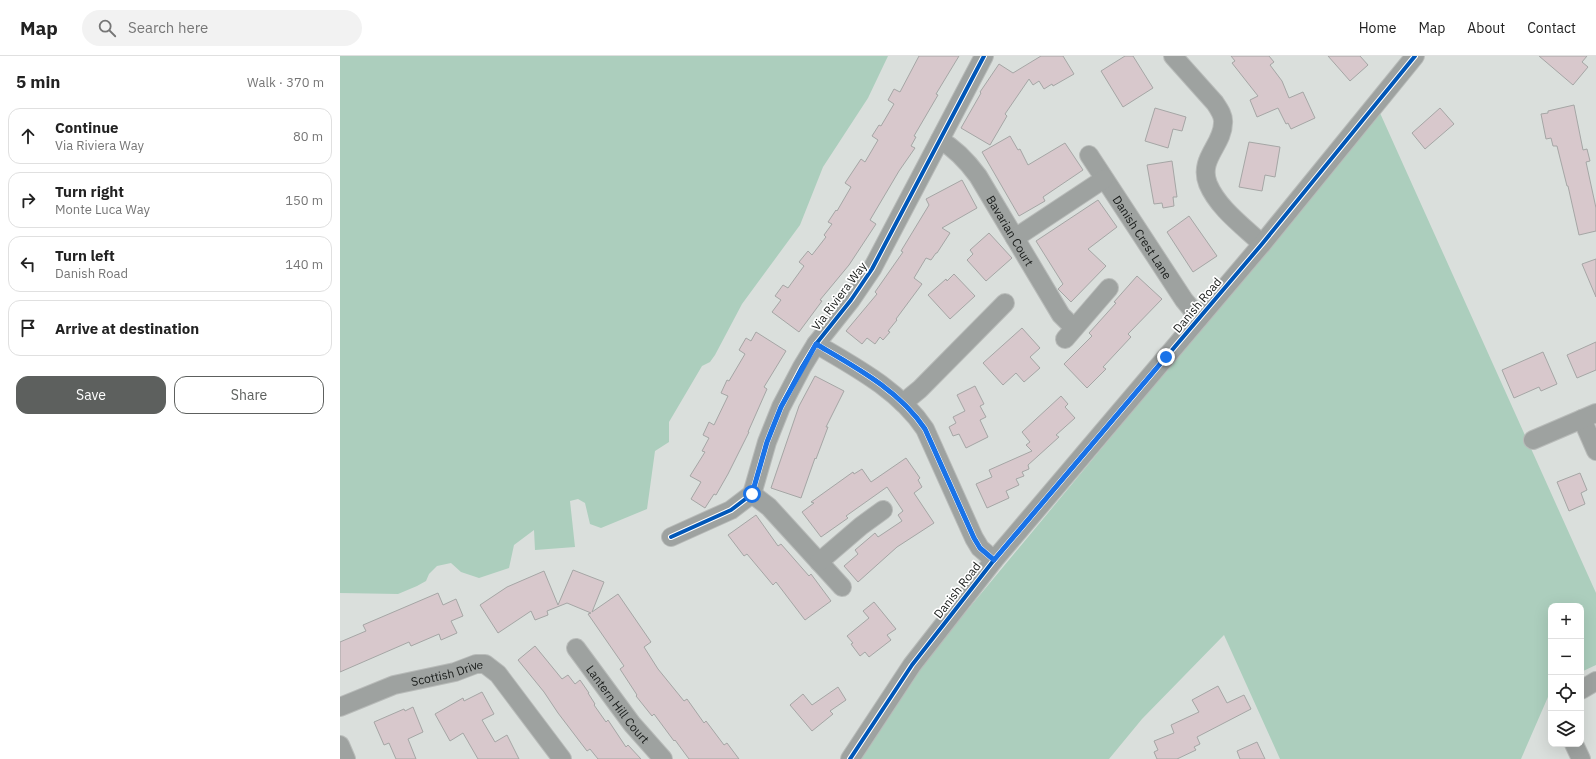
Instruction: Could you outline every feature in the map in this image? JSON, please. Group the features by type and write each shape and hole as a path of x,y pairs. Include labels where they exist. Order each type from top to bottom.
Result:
{"street":[{"name":"Via Riviera Way","path":"752,494 767,442 781,407 816,344 851,300 872,269 984,56"},
{"path":"1173,56 1215,103 1224,123 1221,135 1211,153 1206,167 1208,182 1214,195 1229,213 1262,244"},
{"name":"Danish Road","path":"850,759 912,665 994,560 1262,244 1409,58"},
{"name":"Bavarian Court","path":"940,140 956,150 978,176 1061,315 1070,333 1109,288"},
{"name":"Danish Crest Lane","path":"1088,155 1184,300 1199,318"},
{"path":"1015,238 1104,179"},
{"path":"903,403 920,389 1004,303"},
{"path":"816,344 868,374 903,403 917,418 925,429 974,538 980,548 994,560"},
{"path":"1533,440 1589,416 1596,451"},
{"path":"671,537 731,510 752,494 769,507 842,587"},
{"path":"819,562 861,526 884,510"},
{"name":"Lantern Hill Court","path":"576,648 632,724 663,759"},
{"name":"Scottish Drive","path":"340,707 394,685 454,672 476,664 485,664 498,674 562,759"},
{"path":"1584,688 1596,681"},
{"path":"340,745 346,759"},
{"path":"1575,747 1581,759"}],"green space":[{"path":"340,56 888,56 868,98 823,167 800,225 742,304 715,355 710,362 702,366 669,422 669,442 655,451 647,509 601,528 590,524 585,503 578,499 570,501 575,547 535,550 534,530 514,545 509,568 479,578 461,572 451,563 437,566 429,574 426,581 398,594 340,593"},
{"path":"1380,113 1596,593 1596,665 1584,671 1584,603 1548,603 1548,697 1521,759 1280,759 1224,635 1142,719 1109,759 860,759 911,678"}],"building":[{"path":"919,56 959,56 936,94 938,95 914,136 916,137 911,146 915,148 899,171 870,220 876,224 849,265 820,300 822,301 799,332 772,312 781,300 775,296 783,285 788,288 804,266 799,262 808,251 812,255 826,237 824,235 832,224 828,222 836,210 837,211 851,187 845,183 861,159 865,162 878,140 872,136 879,125 881,126 894,104 888,100 894,89 900,92"},
{"path":"1041,56 1063,56 1074,74 1053,86 1052,84 1044,89 1039,81 1033,85 1029,79 1005,114 1007,116 990,145 961,128 981,93 980,92 999,64 1013,73"},
{"path":"1125,56 1133,56 1153,88 1123,107 1101,71"},
{"path":"1231,56 1269,56 1274,62 1270,65 1282,81 1289,98 1303,92 1315,118 1291,129 1288,123 1286,124 1278,108 1257,117 1250,100 1258,96 1232,63 1235,61"},
{"path":"1328,56 1360,56 1368,65 1350,81"},
{"path":"1539,56 1587,56 1582,62 1588,67 1573,85"},
{"path":"1574,105 1583,150 1587,149 1590,161 1586,162 1596,208 1596,231 1579,235 1557,146 1553,146 1551,138 1546,139 1541,114"},
{"path":"1155,108 1186,117 1182,131 1173,129 1168,148 1145,141"},
{"path":"1440,108 1454,124 1425,149 1412,133"},
{"path":"1010,136 1018,150 1020,149 1028,165 1065,143 1083,170 1043,197 1045,201 1019,216 982,152"},
{"path":"1249,142 1280,147 1275,177 1265,175 1262,191 1239,187"},
{"path":"1172,161 1177,197 1173,197 1174,206 1163,208 1162,203 1154,204 1147,165"},
{"path":"962,180 977,208 942,228 950,233 931,260 926,258 914,278 922,284 888,331 890,332 883,340 880,337 875,344 867,338 862,344 846,331 877,294 875,292 903,252 901,251 929,205 926,199"},
{"path":"1098,200 1117,227 1088,249 1106,266 1071,302 1058,289 1063,284 1036,241"},
{"path":"1189,216 1217,256 1193,272 1167,232"},
{"path":"989,233 1012,258 986,281 967,260 973,254 970,250"},
{"path":"1596,259 1596,297 1582,264"},
{"path":"954,274 975,296 950,319 928,295"},
{"path":"1137,276 1162,299 1128,334 1131,337 1103,367 1106,369 1087,388 1064,364 1092,336 1089,333 1116,303 1114,302"},
{"path":"1022,328 1040,348 1030,357 1040,368 1024,382 1016,373 1003,385 983,363"},
{"path":"756,332 786,351 764,387 767,389 749,432 728,474 716,495 714,494 705,508 691,499 701,482 690,476 705,452 702,451 709,438 703,435 709,422 714,425 728,396 721,393 727,380 729,381 745,354 739,350 746,338 751,341"},
{"path":"1596,342 1596,370 1577,378 1567,355"},
{"path":"1543,352 1557,384 1541,391 1539,387 1514,398 1502,370"},
{"path":"815,376 844,391 826,427 828,427 801,498 771,488 799,406"},
{"path":"975,386 984,404 980,406 986,417 980,420 988,437 966,448 959,434 953,436 949,427 956,423 953,417 965,411 957,395"},
{"path":"1061,396 1068,404 1065,407 1075,418 1056,435 1059,437 1028,465 1029,469 1022,472 1024,476 1016,479 1019,485 1006,491 1009,498 987,508 976,484 992,477 989,470 1032,451 1026,445 1030,442 1022,432"},
{"path":"906,458 920,478 918,480 922,487 914,493 934,523 897,547 858,582 844,566 858,554 855,550 875,533 878,537 902,521 898,515 903,511 887,487 846,516 848,518 821,537 802,512 814,503 811,502 853,472 854,474 862,469 871,482"},
{"path":"1580,473 1587,490 1581,493 1585,504 1569,511 1557,482"},
{"path":"756,515 778,546 781,544 809,576 811,574 831,601 805,620 776,582 773,585 747,554 744,556 728,535"},
{"path":"573,570 604,582 592,612 618,594 651,642 644,647 658,669 684,701 687,699 704,723 706,721 724,745 727,743 739,759 689,759 654,714 652,716 636,696 637,695 620,669 624,666 588,614 591,613 567,603 547,611 548,615 535,620 531,611 498,633 480,605 507,587 544,571 558,605"},
{"path":"438,593 443,605 456,599 463,616 451,621 457,633 441,640 439,634 411,646 409,642 340,672 340,642 366,631 363,625"},
{"path":"874,602 896,629 887,635 891,640 869,657 865,652 860,656 851,644 853,643 847,636 869,618 863,611"},
{"path":"535,646 562,679 568,675 575,684 580,680 589,693 595,704 594,705 606,722 608,720 626,747 628,745 641,759 598,759 590,749 587,751 544,692 518,660"},
{"path":"1218,686 1227,703 1244,695 1251,709 1197,737 1200,744 1194,747 1196,750 1177,759 1157,759 1154,752 1158,750 1154,741 1174,733 1171,725 1199,712 1192,700"},
{"path":"838,687 846,700 830,711 833,714 812,731 790,705 803,694 812,705"},
{"path":"482,692 494,714 482,720 495,742 507,735 519,759 478,759 463,733 450,741 435,714 463,698 464,701"},
{"path":"413,707 423,732 408,739 416,759 396,759 389,743 384,745 374,722 404,709 405,711"},
{"path":"1257,742 1265,759 1240,759 1237,751"}],"cycle path":[{"path":"671,537 731,510 752,494 767,442 781,407 802,367 816,344 851,300 872,269 984,56"},
{"path":"850,759 912,665 994,560 1262,244 1415,56"},
{"path":"816,344 875,380 902,402 914,415 925,429 974,538 980,548 994,560"}],"route":[{"path":"752,494 767,442 781,407 816,344 868,374 903,403 917,418 925,429 974,538 980,548 994,560 1166,357"}]}
